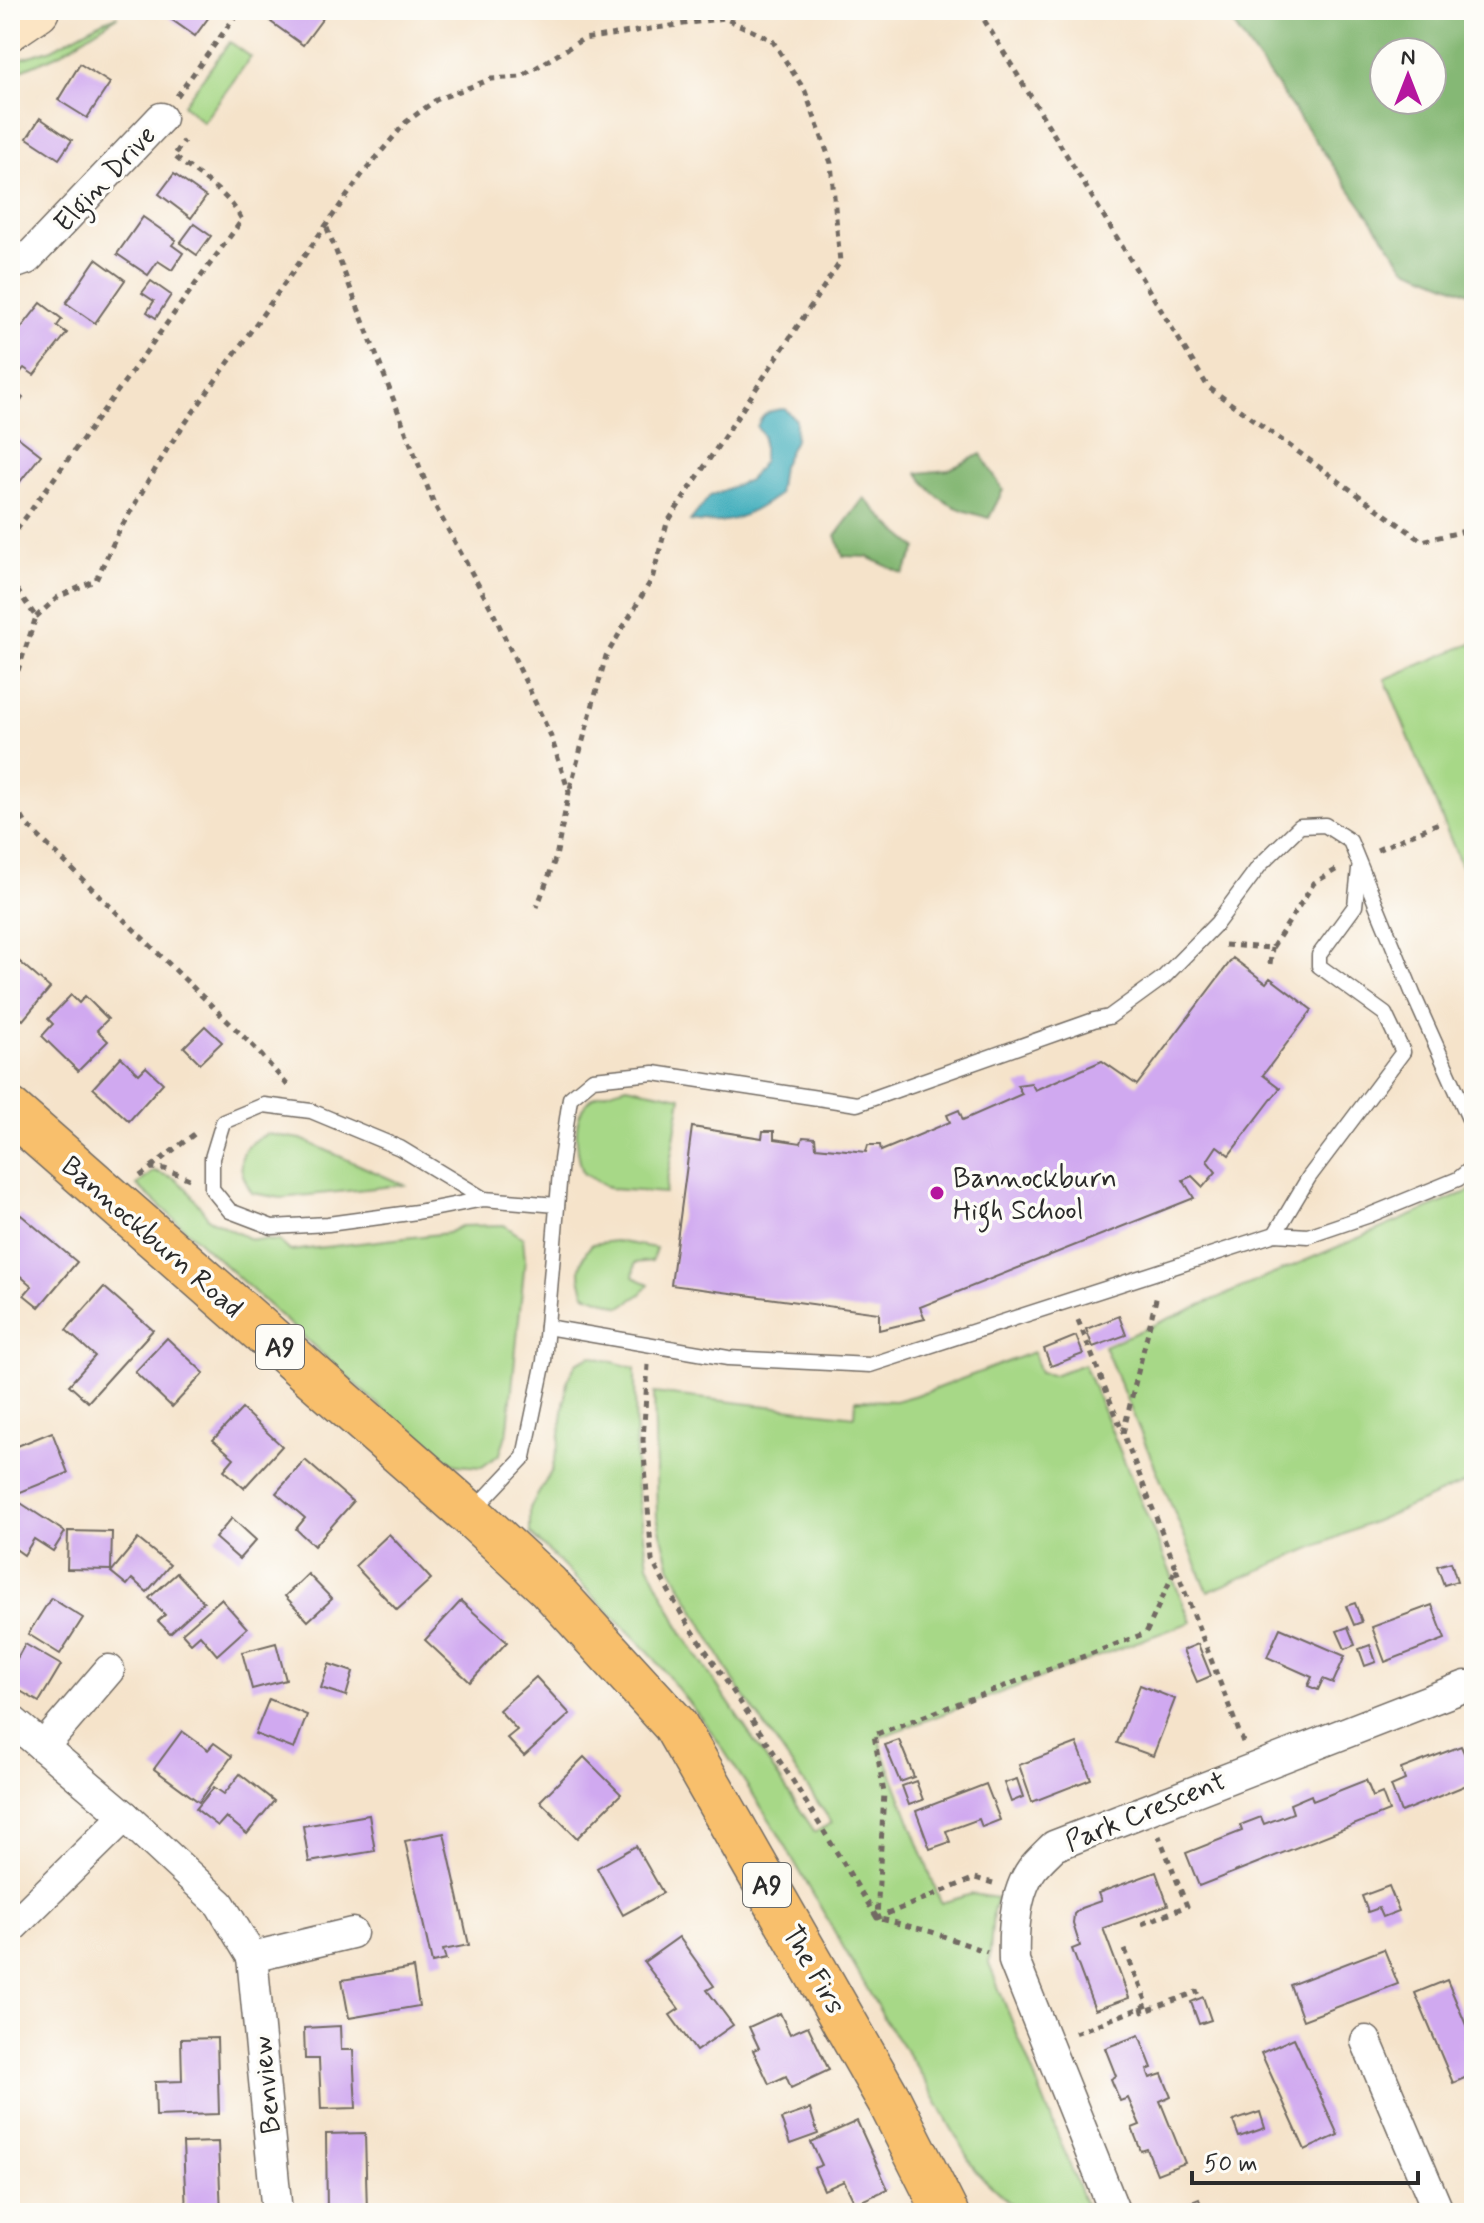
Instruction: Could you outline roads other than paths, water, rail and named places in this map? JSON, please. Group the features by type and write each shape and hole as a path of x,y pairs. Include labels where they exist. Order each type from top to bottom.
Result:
{"main road":[{"name":"Bannockburn Road","path":"10,1110 548,1586"},
{"name":"The Firs","path":"548,1586 675,1725 889,2100 946,2213"}],"street":[{"path":"10,29 38,10"},
{"name":"Elgin Drive","path":"10,265 27,259 161,118"},
{"path":"43,1747 109,1670"},
{"name":"Park Crescent","path":"1115,2213 1014,1961 1013,1937 1020,1892 1031,1869 1054,1846 1466,1686 1474,1687"},
{"name":"Benview","path":"10,1719 125,1816 220,1904 252,1957 277,2213"},
{"path":"10,1929 125,1816"},
{"path":"252,1957 352,1933"},
{"path":"1366,2041 1439,2213"}],"lane":[{"path":"470,1514 524,1457 544,1361 557,1205 570,1098 593,1079 654,1073 857,1104 1109,1017 1164,977 1217,923 1260,865 1300,826 1325,825 1350,841 1474,1130"},
{"path":"1275,1234 1309,1177 1403,1052 1385,1014 1319,966 1319,955 1355,906 1358,862"},
{"path":"484,1199 400,1148 311,1111 264,1105 223,1122 212,1158 212,1189 230,1211 272,1227 328,1224 484,1199 557,1205"},
{"path":"547,1327 728,1358 870,1365 1275,1234 1308,1236 1458,1179 1474,1166"}],"water":[{"path":"785,409 796,420 795,440 782,466 778,495 737,518 715,522 690,521 710,496 749,480 763,462 763,436 757,427 761,418 775,410"}],"place":[{"name":"Bannockburn High School","path":"937,1193"}]}
